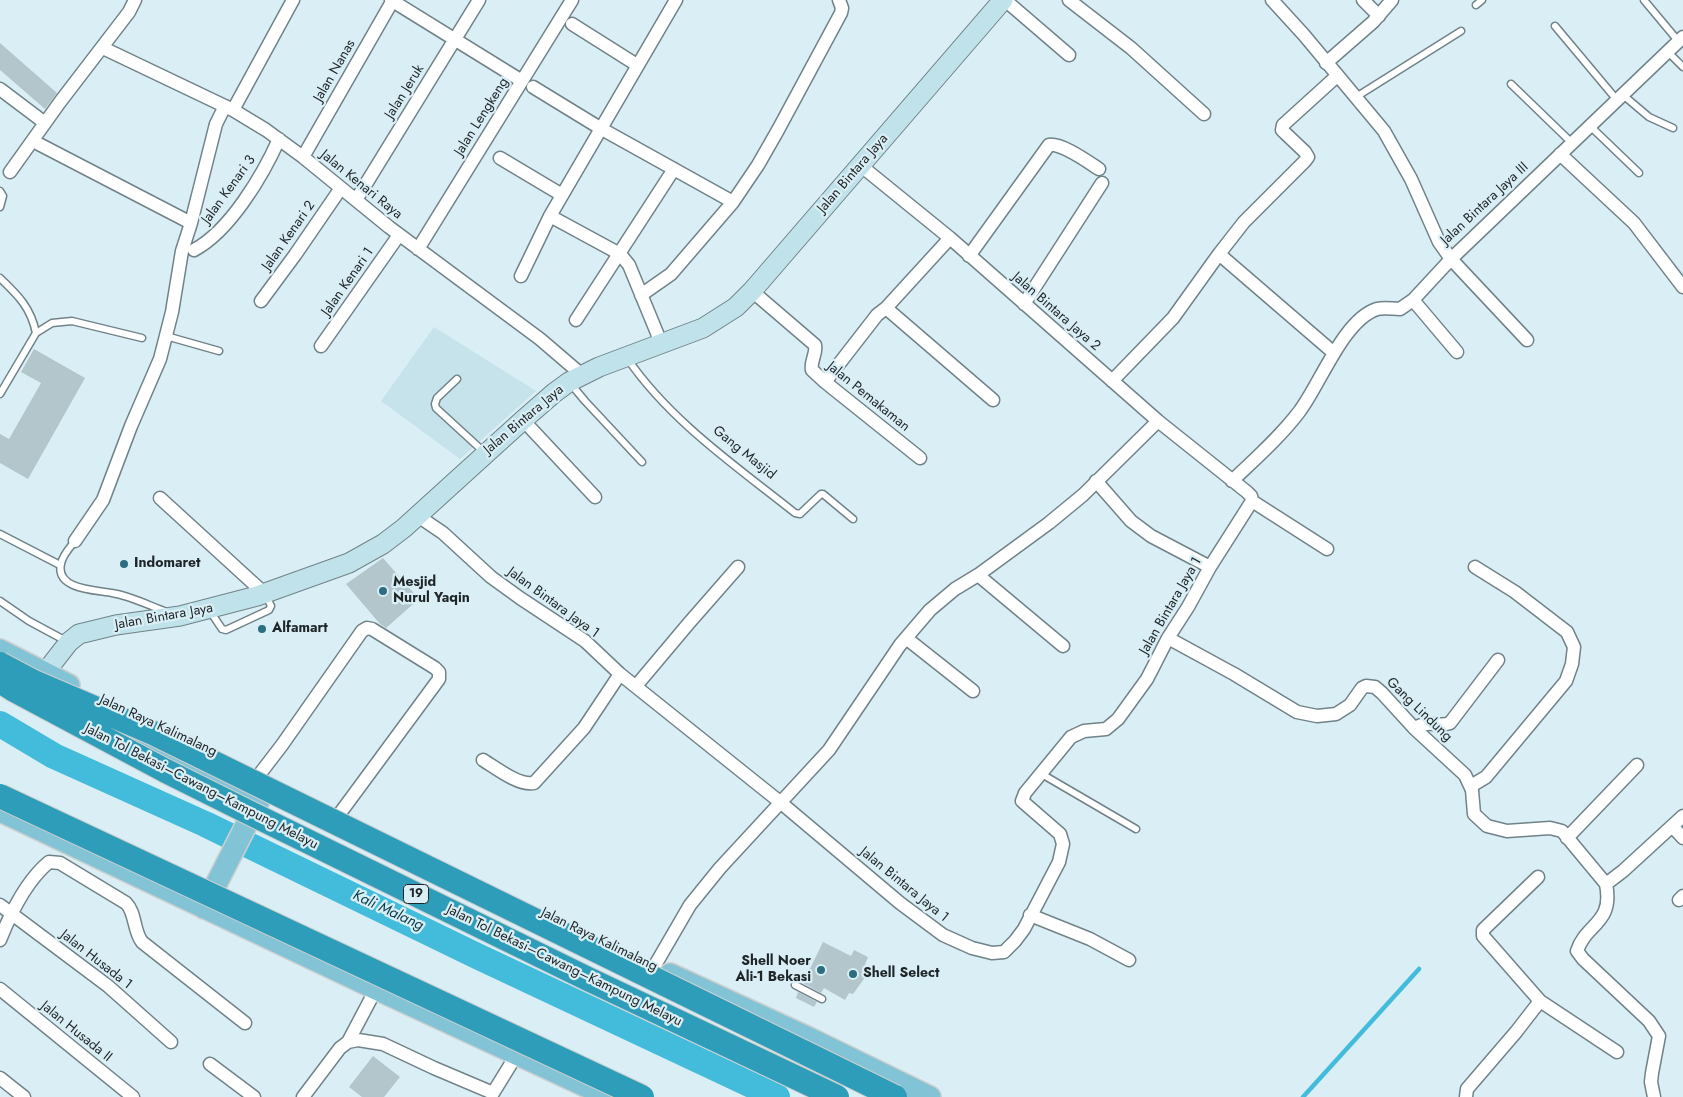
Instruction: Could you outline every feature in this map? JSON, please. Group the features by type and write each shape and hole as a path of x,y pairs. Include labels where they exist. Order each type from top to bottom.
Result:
{"highway":[{"path":"0,664 34,682 153,733 895,1097"},
{"name":"Jalan Tol Bekasi–Cawang–Kampung Melayu","path":"0,680 14,690 164,770 252,814 586,978 837,1097"},
{"path":"0,796 642,1097"}],"main road":[{"name":"Jalan Raya Kalimalang","path":"0,650 44,674 136,714 338,816 930,1097"},
{"name":"Jalan Raya Kalimalang","path":"44,674 58,694 254,810"},
{"path":"204,908 254,810 264,778"},
{"path":"0,811 609,1097"}],"street":[{"path":"10,172 60,102 103,48 129,12 135,0"},
{"path":"75,541 103,500 130,426 160,359 182,251 191,224 216,124 229,108 293,0"},
{"path":"392,0 600,128 733,202"},
{"name":"Jalan Nanas","path":"303,157 392,0"},
{"name":"Jalan Jeruk","path":"356,200 479,0"},
{"name":"Jalan Lengkeng","path":"418,249 528,84 572,0"},
{"path":"521,276 550,216 676,0"},
{"path":"641,295 671,274 733,202 758,165 841,13 842,8 839,0"},
{"path":"1004,0 1069,55"},
{"name":"Jalan Bintara Jaya","path":"44,674 69,642 79,634 116,625 210,610 265,594 348,563 383,544 418,516 554,392 576,378 703,328 736,306 752,291 1004,0"},
{"path":"1069,0 1131,48 1204,114"},
{"name":"Jalan Bintara Jaya III","path":"1272,0 1304,35 1384,132 1411,179 1439,242 1450,259 1681,40"},
{"path":"1363,0 1378,16"},
{"path":"1326,63 1378,16 1392,0"},
{"path":"572,24 637,65"},
{"name":"Jalan Kenari Raya","path":"103,48 229,108 280,139 399,235 501,309 576,378"},
{"path":"1112,381 1173,318 1244,222 1308,157 1306,152 1282,130 1283,125 1337,76"},
{"path":"0,89 45,123"},
{"name":"Jalan Kenari 3","path":"194,250 207,243 220,231 249,193 271,158 280,139"},
{"path":"33,141 191,224"},
{"path":"969,256 1049,145 1054,144 1064,148 1099,169"},
{"path":"1560,154 1634,223 1683,287"},
{"path":"500,158 562,195"},
{"name":"Jalan Bintara Jaya 2","path":"860,165 950,238 1158,421 1232,481"},
{"path":"576,320 674,168"},
{"path":"1024,304 1102,183"},
{"name":"Jalan Kenari 2","path":"261,301 341,188"},
{"path":"550,216 620,254 629,265 657,333 660,345"},
{"name":"Jalan Kenari 1","path":"321,346 399,235"},
{"path":"825,382 877,315 886,308 950,238"},
{"path":"1219,254 1334,353"},
{"path":"1327,549 1252,501 1251,496 1247,492 1232,481 1300,411 1334,353 1365,315 1377,309 1400,309 1412,300 1450,259 1527,340"},
{"name":"Jalan Pemakaman","path":"752,291 814,345 816,352 812,360 812,370 920,458"},
{"path":"1412,300 1457,352"},
{"path":"886,308 993,400"},
{"path":"523,420 595,497"},
{"path":"654,967 690,904 780,802 829,750 906,638 930,610 955,588 978,575 1049,523 1083,495 1158,421"},
{"path":"1096,481 1131,521 1151,536 1210,567"},
{"path":"160,498 265,594"},
{"name":"Jalan Bintara Jaya 1","path":"418,516 443,533 491,577 512,593 585,641 620,674 780,802 900,903 943,935 972,948 992,953 1004,952 1015,941 1059,862 1064,844 1060,834 1022,801 1030,786 1071,737 1084,732 1106,729 1118,719 1148,678 1168,638 1210,567 1244,517 1252,501"},
{"path":"636,686 738,567"},
{"path":"1475,567 1515,592 1567,632 1574,647 1572,664 1566,681 1497,765 1486,777 1471,786 1474,814 1487,826 1508,831 1550,828 1562,831 1606,884 1608,895 1604,915 1580,943 1577,951 1583,960 1649,1021 1658,1036 1651,1082 1654,1097"},
{"path":"978,575 1063,646"},
{"path":"264,778 282,745 362,631 367,628 372,629 435,668 439,672 439,679 338,816"},
{"path":"906,638 973,691"},
{"name":"Gang Lindung","path":"1168,638 1234,674 1297,712 1317,716 1336,714 1350,705 1362,688 1370,686 1382,693 1414,728 1461,771 1471,786"},
{"path":"1414,728 1426,723 1444,725 1450,723 1498,660"},
{"path":"483,760 527,784 534,782 584,728 620,674"},
{"path":"1568,838 1636,765"},
{"path":"1606,884 1683,816"},
{"path":"1672,826 1683,838"},
{"path":"0,940 11,912 40,869 49,862 60,863 126,903 132,910 138,935 142,942 245,1024"},
{"path":"1538,877 1483,930 1482,936 1540,1001 1617,1052"},
{"name":"Jalan Husada 1","path":"0,904 108,986 171,1042"},
{"path":"1030,915 1090,939 1129,960"},
{"path":"303,1097 340,1048 348,1042 376,989"},
{"name":"Jalan Husada II","path":"0,990 133,1097"},
{"path":"1466,1097 1468,1089 1540,1001"},
{"path":"348,1042 358,1040 384,1044 492,1095 517,1054"},
{"path":"210,1064 254,1097"},
{"path":"0,1078 24,1097"}],"lane":[{"path":"1476,5 1482,0"},
{"path":"1644,0 1681,40"},
{"path":"1555,26 1620,97 1649,117 1673,128"},
{"path":"1355,98 1461,31"},
{"path":"1668,52 1683,67"},
{"path":"1511,84 1572,143"},
{"path":"1590,126 1640,173"},
{"path":"0,192 4,196 0,206"},
{"path":"0,278 26,304 36,333"},
{"path":"0,394 36,333 52,322 72,321 142,338"},
{"path":"166,336 220,352"},
{"name":"Gang Masjid","path":"626,357 639,377 686,425 795,513 800,514 823,494 853,519"},
{"path":"576,378 585,401 642,462"},
{"path":"457,379 437,398 436,408 485,453"},
{"path":"0,534 60,565"},
{"path":"75,541 60,565 62,574 67,582 83,590 113,593 180,616"},
{"path":"0,602 29,621 69,642"},
{"path":"1040,774 1136,829"},
{"path":"795,985 822,999"}],"shaded area":[{"path":"434,327 536,391 460,459 381,401"}],"building":[{"path":"0,43 57,93 45,109 0,70"},
{"path":"34,349 85,378 28,479 0,463 0,434 9,439 41,383 21,372"},
{"name":"Mesjid Nurul Yaqin","path":"383,558 419,599 386,628 380,624 346,584"},
{"path":"823,942 851,956 854,950 868,957 862,972 866,976 853,994 849,993 845,1000 824,988 821,993 803,983"},
{"path":"798,992 817,1002 814,1007 796,998"},
{"path":"373,1056 400,1077 384,1097 362,1097 349,1087"}],"waterway":[{"name":"Kali Malang","path":"0,724 54,756 205,824 477,956 777,1097"},
{"path":"1303,1097 1419,969"}],"place":[{"name":"Indomaret","path":"124,564"},
{"name":"Mesjid Nurul Yaqin","path":"383,591"},
{"name":"Alfamart","path":"262,629"},
{"name":"Shell Noer Ali-1 Bekasi","path":"821,970"},
{"name":"Shell Select","path":"853,974"}]}
